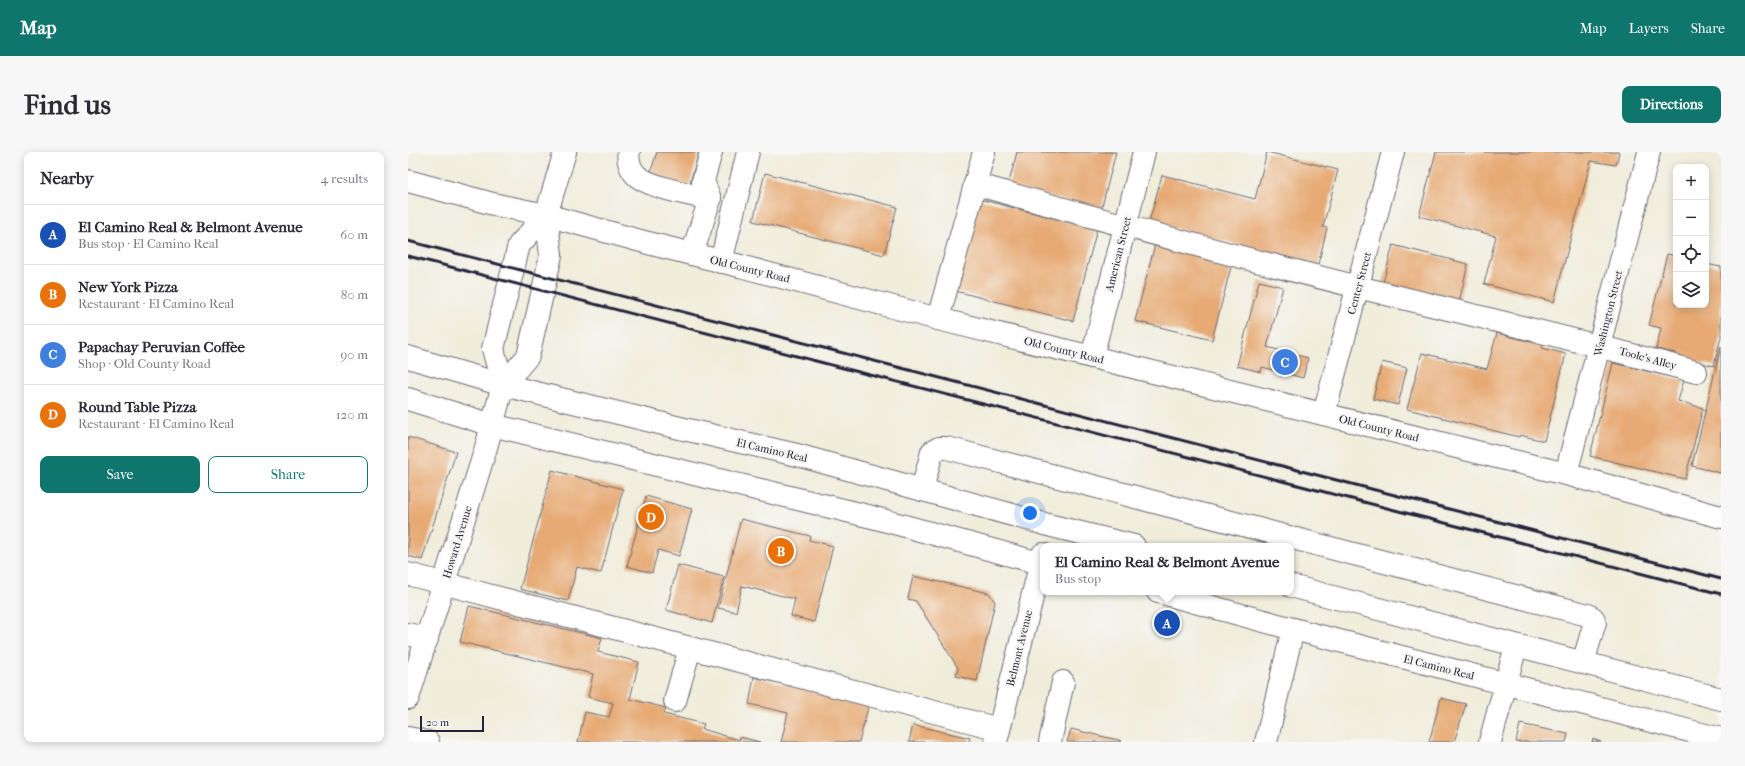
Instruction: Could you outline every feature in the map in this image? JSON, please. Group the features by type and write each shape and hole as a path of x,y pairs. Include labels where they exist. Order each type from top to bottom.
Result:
{"street":[{"name":"Howard Avenue","path":"408,698 418,636 444,582 503,384 528,356 551,255 546,214 565,152"},
{"path":"629,152 628,159 636,175 651,183 710,199"},
{"path":"692,254 710,199 703,181 711,152"},
{"path":"730,264 748,152"},
{"path":"938,319 984,152"},
{"name":"American Street","path":"1092,357 1144,152"},
{"name":"Center Street","path":"1324,414 1393,152"},
{"name":"Washington Street","path":"1566,474 1649,152"},
{"name":"Old County Road","path":"408,181 498,205 546,214 938,319 1566,474 1721,517"},
{"name":"Toole's Alley","path":"975,184 1125,227 1600,345 1696,372"},
{"name":"Howard Avenue","path":"503,384 493,349 519,245 546,214"},
{"name":"El Camino Real","path":"408,357 503,384 684,430 797,455 1019,516 1040,544"},
{"name":"El Camino Real","path":"408,399 492,424 872,517 1040,550"},
{"path":"922,490 932,452 939,448 947,448 1558,606 1588,615 1593,618 1595,622 1583,663"},
{"name":"Belmont Avenue","path":"997,736 1040,570"},
{"path":"408,574 444,582 690,648 997,736"},
{"path":"1294,587 1721,699"},
{"name":"El Camino Real","path":"1169,595 1293,629 1721,740"},
{"path":"1267,738 1293,629"},
{"path":"1490,742 1516,646"},
{"path":"675,701 690,648"},
{"path":"1050,742 1063,682"},
{"path":"408,738 428,742"}],"building":[{"path":"657,152 699,152 689,186 650,174"},
{"path":"1017,152 1116,152 1101,210 1008,186"},
{"path":"1267,152 1338,170 1323,227 1327,228 1318,265 1149,222 1162,175 1255,199"},
{"path":"1436,152 1619,152 1616,165 1591,161 1554,302 1484,284 1496,236 1419,216"},
{"path":"765,173 897,207 884,255 753,221"},
{"path":"979,199 1097,229 1073,321 955,291"},
{"path":"1155,244 1232,263 1212,340 1135,321"},
{"path":"1393,245 1468,264 1459,302 1383,283"},
{"path":"1667,254 1673,255 1673,308 1709,308 1709,265 1721,267 1721,337 1714,366 1674,356 1675,353 1656,349 1661,328 1649,325"},
{"path":"1259,281 1283,287 1267,347 1308,358 1303,378 1262,367 1261,372 1237,366"},
{"path":"1497,333 1543,345 1542,348 1566,354 1544,441 1520,435 1519,437 1407,409 1422,353 1487,369"},
{"path":"1721,346 1721,473 1692,466"},
{"path":"1382,362 1407,368 1398,405 1373,399"},
{"path":"1613,363 1684,380 1678,401 1703,408 1685,479 1590,456"},
{"path":"408,437 456,452 422,560 408,556"},
{"path":"552,470 623,489 601,573 577,567 568,601 520,589"},
{"path":"646,496 692,509 679,556 658,550 652,573 627,566"},
{"path":"741,519 810,536 809,540 833,546 814,622 791,616 795,599 742,586 736,612 718,608"},
{"path":"678,565 724,577 712,623 666,610"},
{"path":"913,576 989,593 995,602 977,681 956,676 958,668 916,601 908,599"},
{"path":"469,606 602,638 598,652 639,662 630,699 666,708 664,714 704,724 702,729 739,740 740,737 760,742 578,742 585,712 609,717 613,703 588,697 593,674 460,642"},
{"path":"754,677 869,704 859,742 781,742 788,713 749,704"},
{"path":"1441,698 1466,704 1454,742 1429,742"},
{"path":"1520,724 1568,734 1566,742 1516,742"},
{"path":"913,725 970,738 969,742 909,742"},
{"path":"1071,729 1122,741 1067,742"},
{"path":"1593,739 1601,742 1592,742"}],"railway":[{"path":"408,241 1721,579"},
{"path":"408,256 1721,594"}],"place":[{"name":"Papachay Peruvian Coffee","path":"1285,362"},
{"name":"Round Table Pizza","path":"651,517"},
{"name":"New York Pizza","path":"781,551"},
{"name":"El Camino Real & Belmont Avenue","path":"1167,623"}]}
